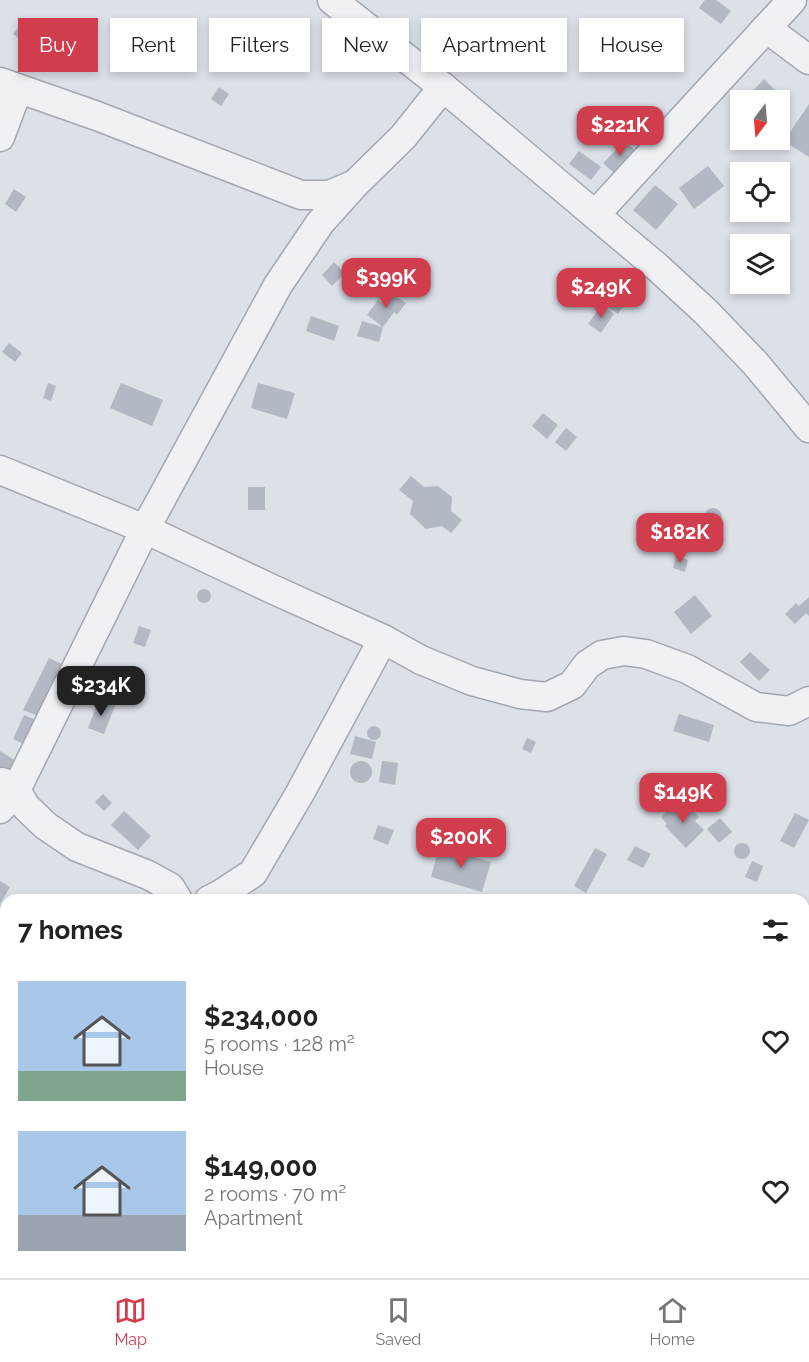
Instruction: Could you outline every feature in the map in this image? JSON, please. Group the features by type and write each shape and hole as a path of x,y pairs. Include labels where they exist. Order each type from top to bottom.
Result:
{"street":[{"path":"332,0 443,87 656,266 706,312 755,363 809,428"},
{"path":"594,215 792,0"},
{"path":"766,28 809,60"},
{"path":"0,138 9,85 97,116 301,195 329,195 355,184"},
{"path":"174,894 170,887 148,874 77,847 46,826 26,807 5,793 278,285 320,223 355,184 403,137 443,87"},
{"path":"0,470 145,529 272,590 383,639 421,660 472,681 520,694 547,697 572,685 587,665 602,655 624,651 646,654 687,669 756,707 789,711 809,702"},
{"path":"221,894 253,873 300,793 383,639"}],"building":[{"path":"705,0 716,0 731,11 721,24 699,8"},
{"path":"18,28 18,38 13,34"},
{"path":"764,79 775,90 754,90"},
{"path":"219,87 229,94 221,106 211,99"},
{"path":"809,104 809,157 790,145 790,132"},
{"path":"625,141 637,152 615,174 603,163"},
{"path":"579,151 601,167 591,180 569,164"},
{"path":"708,166 724,186 694,209 679,188"},
{"path":"655,185 678,204 656,230 633,210"},
{"path":"14,189 26,197 16,212 5,204"},
{"path":"334,262 345,273 332,286 322,275"},
{"path":"390,292 406,303 397,315 394,312 383,327 367,315 378,300 382,303"},
{"path":"614,297 624,305 618,314 607,306"},
{"path":"602,305 614,314 601,333 588,324"},
{"path":"311,316 339,326 334,341 306,331"},
{"path":"362,321 383,327 379,342 357,336"},
{"path":"9,343 22,353 15,362 2,352"},
{"path":"48,383 56,386 51,401 43,398"},
{"path":"121,383 163,400 152,426 110,408"},
{"path":"258,383 295,393 287,419 251,408"},
{"path":"543,413 558,425 547,439 532,426"},
{"path":"566,428 577,437 566,451 555,442"},
{"path":"411,476 424,487 438,486 452,497 451,511 462,520 451,533 442,526 426,529 410,514 413,501 399,490"},
{"path":"248,487 265,487 265,510 248,510"},
{"path":"713,508 719,511 722,517 719,523 713,526 707,523 704,517 707,511"},
{"path":"676,556 688,560 685,572 673,568"},
{"path":"204,589 209,591 211,596 209,601 204,603 199,601 197,596 199,591"},
{"path":"695,595 712,616 691,634 674,612"},
{"path":"809,597 809,616 806,613 795,624 785,614 796,603 799,606"},
{"path":"139,626 151,630 145,647 133,643"},
{"path":"750,652 770,670 759,681 740,662"},
{"path":"49,658 64,665 41,717 23,710"},
{"path":"99,699 115,706 104,734 88,728"},
{"path":"679,714 714,725 709,742 673,731"},
{"path":"24,715 39,721 28,746 13,739"},
{"path":"371,726 377,726 381,733 377,740 371,740 367,736 367,730"},
{"path":"355,736 376,742 372,759 350,754"},
{"path":"527,738 536,742 531,753 522,749"},
{"path":"0,751 21,764 12,778 0,771"},
{"path":"361,761 369,764 372,772 369,780 361,783 353,780 350,772 353,764"},
{"path":"382,761 398,763 395,785 379,782"},
{"path":"103,794 112,803 104,811 95,802"},
{"path":"675,803 682,810 687,805 699,817 695,821 704,830 686,848 665,826 667,824 661,817"},
{"path":"124,811 151,836 138,850 111,825"},
{"path":"795,813 809,820 794,848 780,841"},
{"path":"720,818 732,832 719,843 707,829"},
{"path":"378,825 394,830 388,845 373,839"},
{"path":"742,843 750,851 742,859 734,851"},
{"path":"635,846 651,854 643,868 627,860"},
{"path":"439,847 491,862 482,892 431,877"},
{"path":"595,848 607,854 586,893 574,886"},
{"path":"752,861 763,866 757,882 745,877"},
{"path":"0,881 10,887 6,894 0,894"}]}
